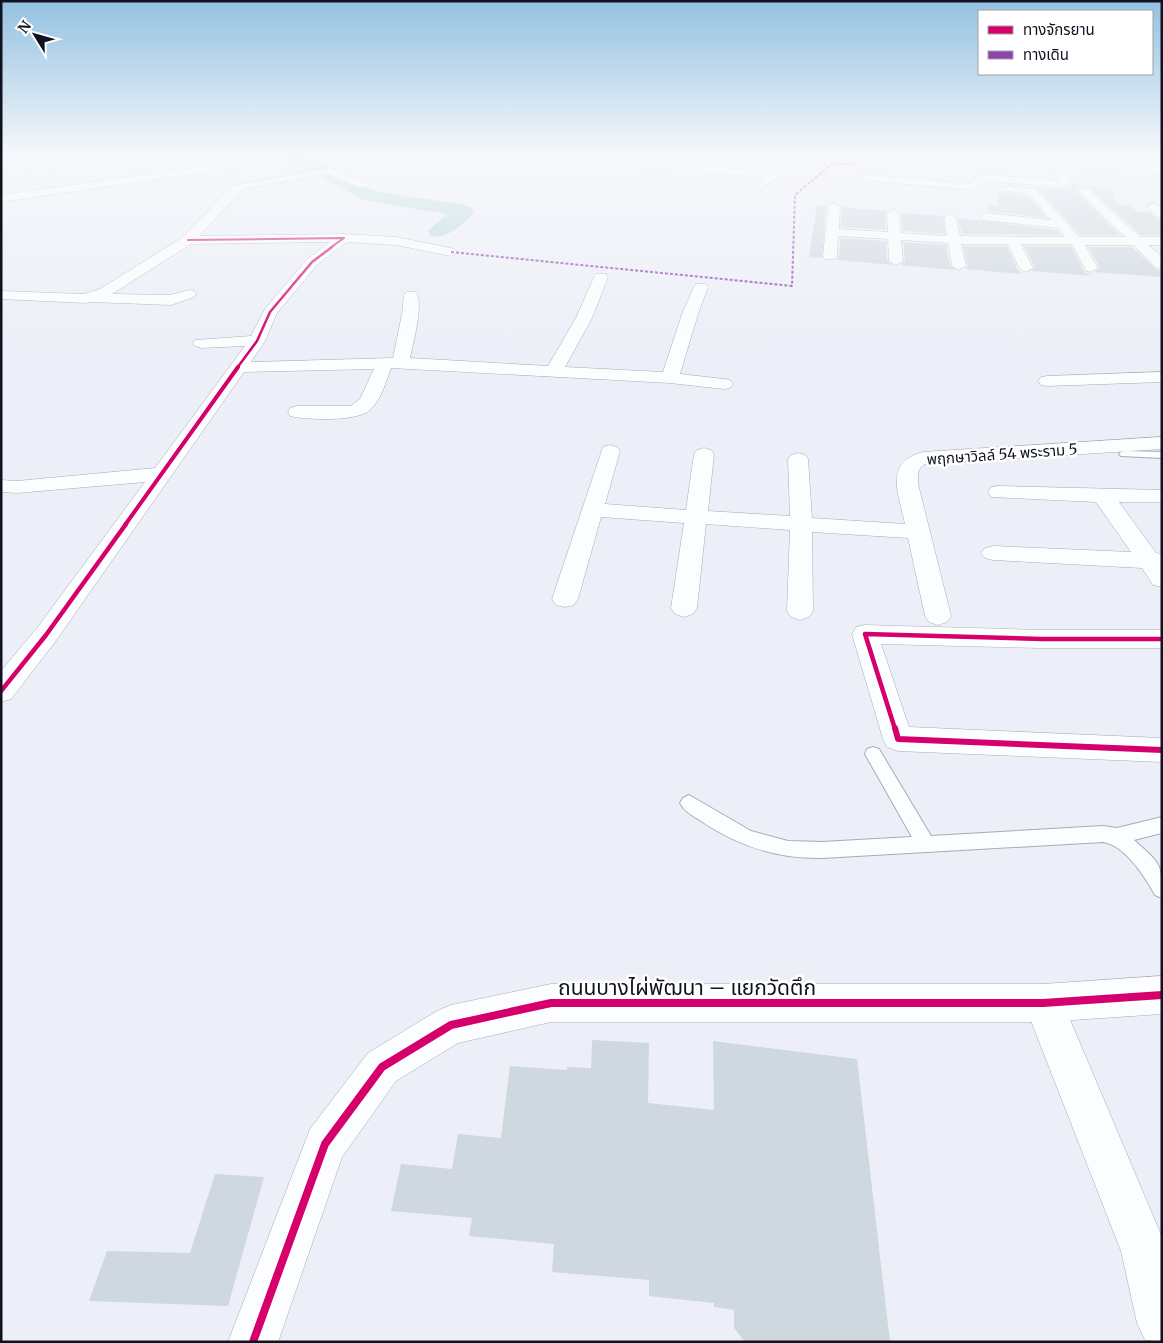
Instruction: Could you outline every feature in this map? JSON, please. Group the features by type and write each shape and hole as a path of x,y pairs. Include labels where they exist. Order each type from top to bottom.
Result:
{"street":[{"path":"91,298 105,292 188,240 208,219"},
{"path":"830,256 834,219"},
{"path":"893,219 896,261"},
{"path":"950,219 960,266"},
{"path":"1003,219 1063,225"},
{"path":"1057,219 1077,242 1091,268"},
{"path":"1113,219 1162,265"},
{"path":"833,232 955,240 1162,241"},
{"path":"188,240 344,238 396,241 451,252"},
{"path":"1,692 46,636 238,367 256,341 270,312 312,262 344,238"},
{"path":"1013,241 1026,268"},
{"path":"552,372 584,318 602,278"},
{"path":"670,378 690,314 701,287"},
{"path":"1,295 78,299 171,300 189,294"},
{"path":"297,412 358,410 365,406 393,364 410,314 411,295"},
{"path":"201,343 256,341"},
{"path":"238,367 393,364 670,378 724,384"},
{"path":"1046,381 1162,377"},
{"name":"พฤกษาวิลล์ 54 พระราม 5","path":"938,616 907,484 910,464 913,460 1162,443"},
{"path":"565,599 610,450"},
{"path":"684,608 704,454"},
{"path":"798,459 801,524 800,611"},
{"path":"1,486 27,486 161,474"},
{"path":"999,492 1162,496"},
{"path":"1103,496 1157,567"},
{"path":"592,510 919,532"},
{"path":"993,553 1157,567"},
{"path":"1162,639 1041,639 865,634 898,739 1162,750"},
{"name":"ถนนบางไผ่พัฒนา – แยกวัดตึก","path":"253,1342 325,1144 382,1068 451,1025 551,1003 1043,1003 1162,995"},
{"path":"1043,1003 1144,1251 1162,1323"}],"lane":[{"path":"1125,454 1162,456"},
{"path":"873,754 926,844"},
{"path":"689,803 717,823 751,840 785,849 822,850 1103,834 1117,836 1162,825"},
{"path":"1117,836 1150,867 1162,889"}],"building":[{"path":"815,219 825,219 822,258 809,257"},
{"path":"841,219 885,219 886,230 841,227"},
{"path":"902,219 943,219 945,234 903,231"},
{"path":"958,219 1057,230 1061,235 962,234"},
{"path":"1065,219 1104,219 1120,235 1080,235"},
{"path":"1123,219 1162,220 1162,235 1141,235"},
{"path":"840,238 886,241 887,261 892,265 837,260"},
{"path":"903,242 946,245 950,266 956,270 900,265 905,261"},
{"path":"963,246 1007,246 1017,269 1022,274 965,269 968,266"},
{"path":"1024,246 1071,246 1084,272 1092,276 1031,271 1035,267"},
{"path":"1088,247 1132,247 1156,269 1162,271 1162,277 1095,272 1100,267"},
{"path":"592,1040 649,1043 648,1103 714,1110 713,1041 857,1059 890,1342 745,1342 734,1328 734,1310 714,1307 714,1303 649,1296 649,1280 552,1272 554,1244 469,1236 472,1218 391,1211 401,1164 452,1169 458,1134 501,1138 510,1066 567,1070 567,1067 591,1068"},
{"path":"215,1174 264,1177 228,1306 89,1301 107,1251 190,1253"}],"waterway":[{"path":"439,231 454,219"}],"marked path":[{"path":"451,252 792,286 794,219"}],"cycle path":[{"path":"1,691 46,635 257,341 270,312 312,262 344,238 188,240"},
{"path":"1162,639 1041,639 865,634 898,739 1162,750"},
{"path":"253,1342 325,1144 382,1067 451,1025 551,1003 1043,1003 1162,995"}]}
